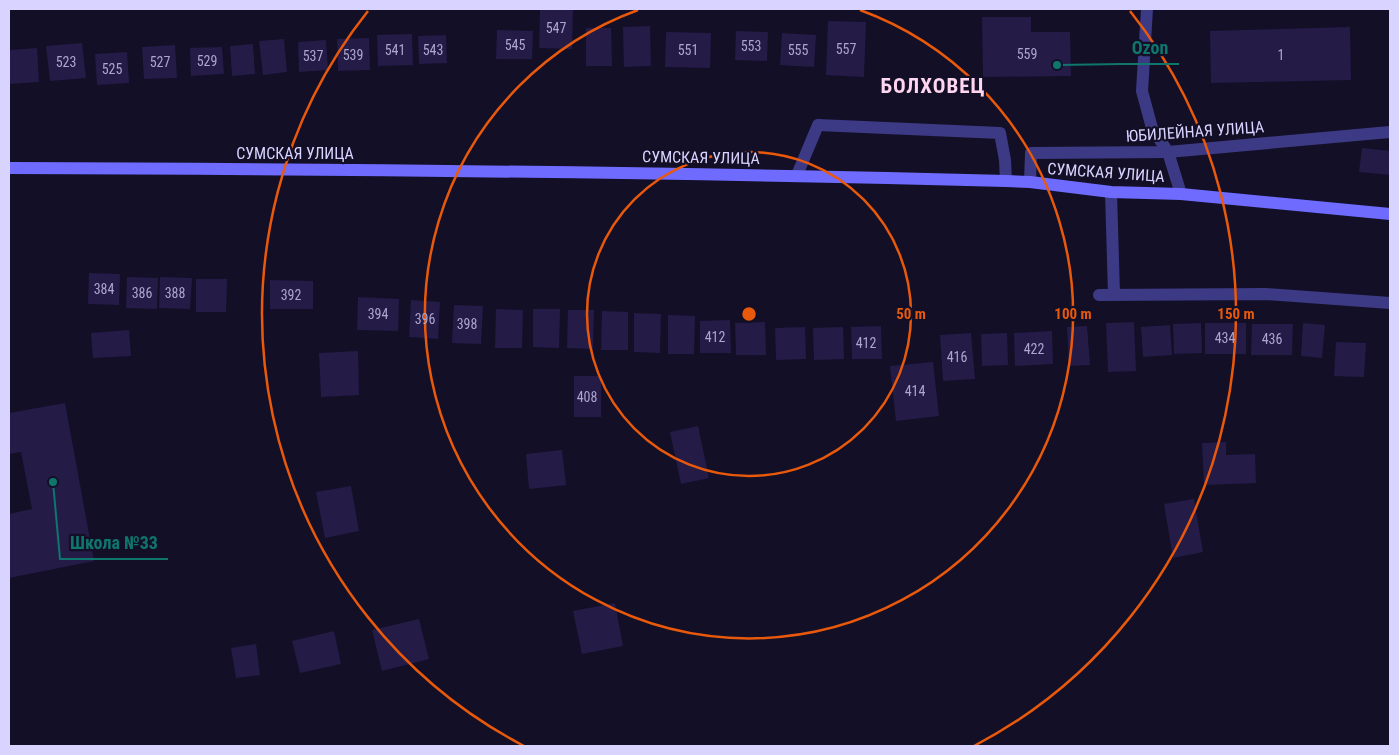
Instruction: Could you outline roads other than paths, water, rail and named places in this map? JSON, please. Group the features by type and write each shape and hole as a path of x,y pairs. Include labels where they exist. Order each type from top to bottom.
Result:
{"main road":[{"name":"СУМСКАЯ УЛИЦА","path":"9,168 460,170 797,175 1006,181 1030,182 1111,192 1181,194 1390,214"}],"street":[{"path":"1147,9 1142,91 1152,128 1168,152 1181,194"},
{"path":"797,175 818,125 1000,133 1005,160 1006,181"},
{"name":"ЮБИЛЕЙНАЯ УЛИЦА","path":"1030,182 1031,153 1168,152 1390,132"},
{"path":"1111,192 1114,294"},
{"path":"1099,295 1266,294 1390,303"}],"place":[{"name":"Ozon","path":"1057,65"},
{"name":"Школа №33","path":"53,482"}],"district":[{"name":"БОЛХОВЕЦ","path":"933,86"}]}
